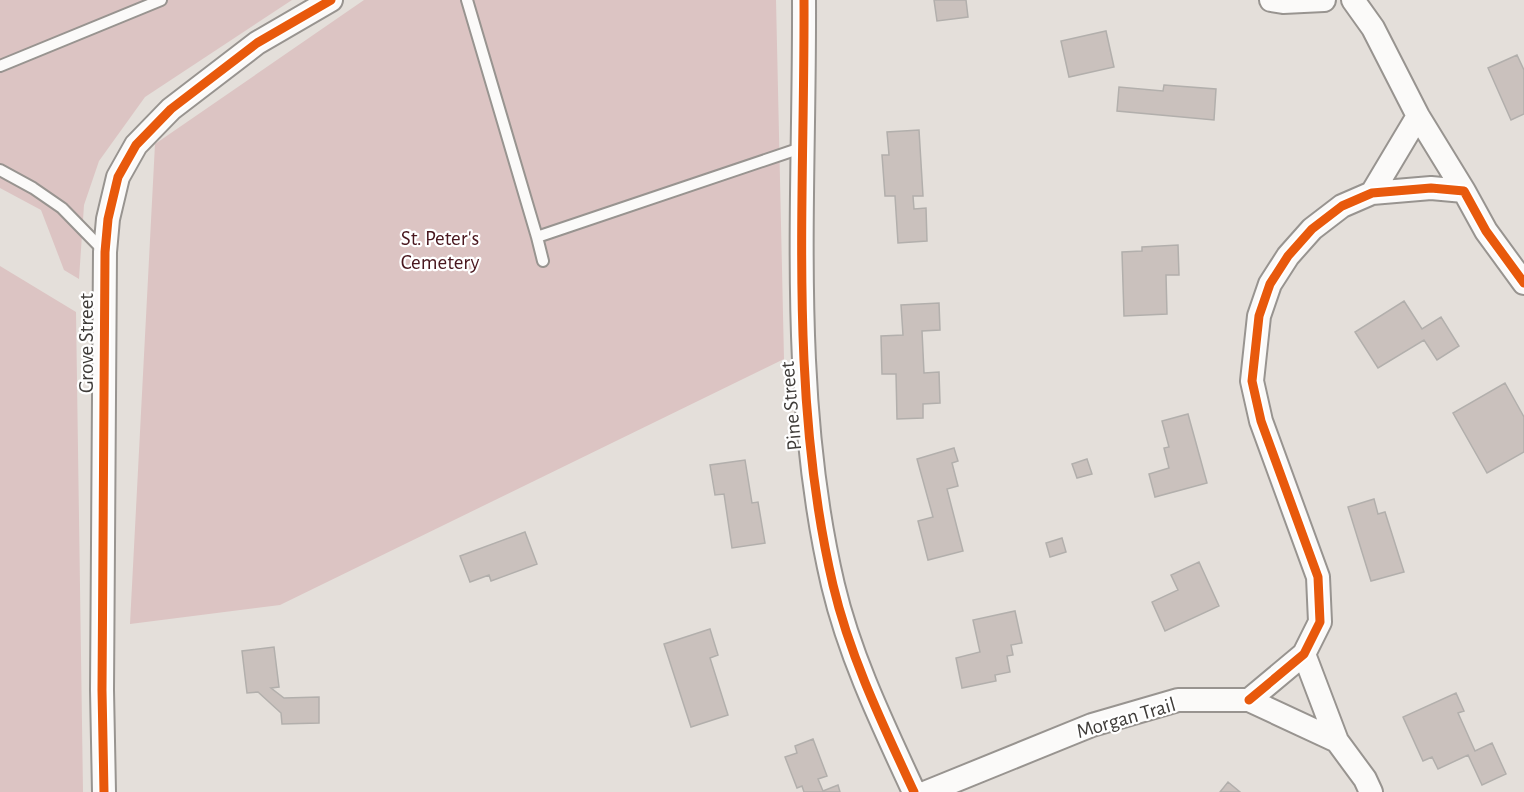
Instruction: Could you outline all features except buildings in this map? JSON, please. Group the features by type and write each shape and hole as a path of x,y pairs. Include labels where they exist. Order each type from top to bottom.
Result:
{"street":[{"name":"Grove Street","path":"104,792 102,678 105,252 108,219 118,177 136,145 171,109 257,43 331,0"},
{"name":"Pine Street","path":"804,0 801,148 806,402 819,510 833,585 851,645 914,792"},
{"path":"1271,0 1283,2 1324,0"},
{"path":"1353,0 1373,28 1418,116 1486,231 1524,283"},
{"path":"1372,193 1418,116"},
{"path":"1249,700 1304,654 1320,622 1318,577 1261,422 1252,381 1259,316 1270,284 1296,247 1312,230 1342,206 1372,193 1431,188 1464,191"},
{"path":"1304,654 1337,741"},
{"name":"Morgan Trail","path":"927,792 1092,725 1178,700 1249,700 1337,741 1365,779 1371,792"}],"lane":[{"path":"0,66 161,0"},
{"path":"467,0 543,261"},
{"path":"537,237 801,148"},
{"path":"0,170 33,188 62,208 105,252"}],"green space":[{"path":"0,0 292,0 145,97 99,161 84,205 79,279 64,270 41,210 0,188"},
{"name":"St. Peter's Cemetery","path":"364,0 776,0 784,359 280,605 130,624 155,144"},
{"path":"0,266 76,312 83,792 0,792"}],"cycle path":[{"path":"104,792 102,690 105,252 108,219 118,177 136,145 171,109 257,43 331,0"},
{"path":"804,0 802,220 804,367 819,513 833,585 848,638 868,690 914,792"},
{"path":"1249,700 1304,654 1320,622 1318,577 1261,421 1252,381 1259,316 1270,284 1288,256 1312,229 1342,206 1372,193 1431,188 1464,191 1486,231 1524,283"}]}
